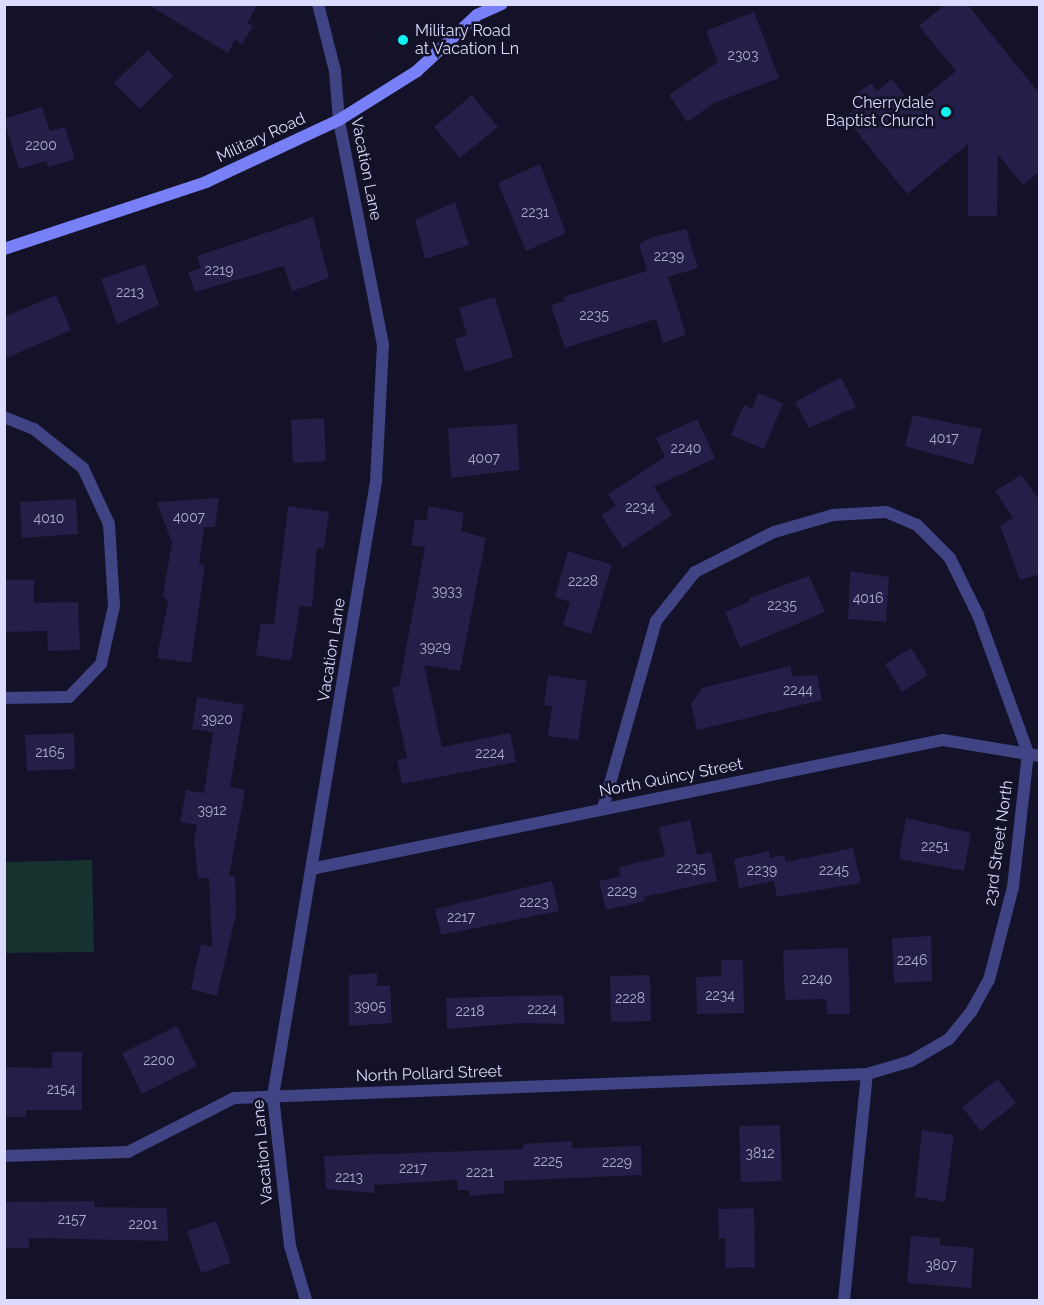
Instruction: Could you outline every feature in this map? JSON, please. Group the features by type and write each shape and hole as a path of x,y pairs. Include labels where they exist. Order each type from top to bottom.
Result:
{"main road":[{"name":"Military Road","path":"4,249 206,182 339,120 417,71 477,15 502,4"}],"street":[{"name":"Vacation Lane","path":"306,1300 285,1216 273,1096 376,482 383,345 339,120 335,71 318,4"},
{"path":"4,417 34,429 83,468 109,524 114,606 101,664 69,698 4,698"},
{"name":"23rd Street North","path":"603,808 656,621 695,572 774,532 833,515 886,512 916,525 950,558 978,615 1034,755 1013,887 989,980 971,1012 949,1039 911,1061 867,1074"},
{"name":"North Quincy Street","path":"311,869 943,740 1034,755"},
{"path":"844,1300 867,1074"},
{"name":"North Pollard Street","path":"4,1156 128,1152 234,1098 867,1074"}],"green space":[{"path":"92,860 94,952 5,953 5,862"}],"building":[{"path":"147,4 258,4 247,23 253,26 242,44 235,40 228,53"},
{"name":"Cherrydale Baptist Church","path":"946,4 967,4 1040,94 1040,171 1023,185 998,155 997,216 968,216 968,144 907,194 845,117 860,104 854,96 871,83 877,91 892,79 913,106 956,71 919,26"},
{"path":"754,12 779,78 714,103 687,122 669,95 718,62 706,31"},
{"path":"148,50 173,76 140,109 114,83"},
{"path":"472,95 498,127 460,158 434,127"},
{"path":"42,107 50,131 65,127 75,159 48,167 46,161 19,169 4,119"},
{"path":"540,164 566,233 526,251 498,183"},
{"path":"455,202 469,245 425,259 415,220"},
{"path":"313,217 329,278 292,291 284,266 195,292 188,272 201,268 197,256"},
{"path":"686,229 698,268 668,277 686,335 663,343 656,319 565,348 551,305 565,301 563,297 647,271 639,244 652,237"},
{"path":"145,264 159,305 117,324 101,279"},
{"path":"56,295 71,330 4,359 4,317"},
{"path":"495,297 513,357 465,372 455,339 467,335 459,308"},
{"path":"841,377 856,407 809,428 795,402"},
{"path":"758,393 783,403 764,449 731,435 744,405 752,409"},
{"path":"913,415 982,429 973,465 905,446"},
{"path":"324,418 326,461 293,463 291,420"},
{"path":"697,419 715,458 654,487 672,515 623,548 601,515 622,502 615,505 608,494 665,457 656,438"},
{"path":"517,424 519,470 451,478 448,428"},
{"path":"1021,475 1040,501 1040,574 1020,580 1000,526 1013,518 995,491"},
{"path":"219,498 215,527 204,527 199,564 205,565 191,663 157,658 168,601 163,596 172,543 157,502"},
{"path":"76,499 78,534 22,538 20,502"},
{"path":"288,506 329,512 324,549 317,548 312,607 300,606 291,661 256,655 261,623 274,625"},
{"path":"429,506 464,513 461,531 486,538 460,671 424,665 442,747 510,733 516,762 402,784 397,760 407,758 392,688 399,686 425,547 411,545 415,519 426,521"},
{"path":"568,551 612,565 591,634 563,625 570,602 555,597"},
{"path":"850,571 889,577 886,622 848,619"},
{"path":"809,576 825,612 740,648 725,612 750,601 749,598"},
{"path":"4,580 34,580 34,603 78,602 80,650 48,651 47,631 4,632"},
{"path":"911,648 928,675 902,692 885,664"},
{"path":"790,666 793,676 817,675 822,700 697,730 691,704 702,688"},
{"path":"548,675 587,681 578,740 548,736 552,706 544,705"},
{"path":"197,697 244,705 230,787 245,790 229,876 235,876 236,914 217,996 191,989 201,944 212,947 209,878 198,878 194,841 197,825 180,822 186,790 204,793 213,732 192,729"},
{"path":"74,733 75,769 27,771 25,735"},
{"path":"906,818 971,833 964,871 899,859"},
{"path":"690,820 697,855 711,852 717,881 644,897 645,901 606,910 599,881 621,876 619,867 665,856 659,827"},
{"path":"853,848 861,883 777,897 774,881 739,888 734,859 769,851 770,858 784,855 786,862"},
{"path":"552,881 559,911 441,935 435,909"},
{"path":"931,936 932,981 894,983 892,938"},
{"path":"848,948 850,1014 827,1014 826,999 785,1000 783,950"},
{"path":"721,960 743,960 744,1013 697,1014 696,977 721,976"},
{"path":"377,973 377,986 390,986 392,1023 349,1026 349,975"},
{"path":"650,975 651,1021 611,1022 610,976"},
{"path":"563,995 565,1024 520,1023 447,1029 446,998"},
{"path":"177,1026 197,1066 142,1094 122,1053"},
{"path":"52,1052 82,1052 82,1110 26,1110 26,1117 4,1117 4,1067 52,1068"},
{"path":"998,1079 1016,1103 981,1131 962,1107"},
{"path":"780,1125 782,1181 741,1182 739,1126"},
{"path":"922,1130 954,1135 945,1202 915,1197"},
{"path":"572,1141 572,1148 641,1146 642,1175 504,1181 504,1193 470,1196 469,1190 458,1190 457,1180 374,1185 374,1193 326,1189 324,1156 523,1149 523,1144"},
{"path":"94,1201 94,1207 167,1208 168,1241 29,1238 29,1248 4,1248 4,1202"},
{"path":"754,1208 755,1267 726,1268 725,1238 719,1239 718,1209"},
{"path":"216,1221 231,1263 201,1273 187,1231"},
{"path":"911,1236 940,1238 940,1245 974,1248 971,1288 907,1283"}],"place":[{"name":"Military Road at Vacation Ln","path":"403,40"},
{"name":"Cherrydale Baptist Church","path":"946,112"}]}
